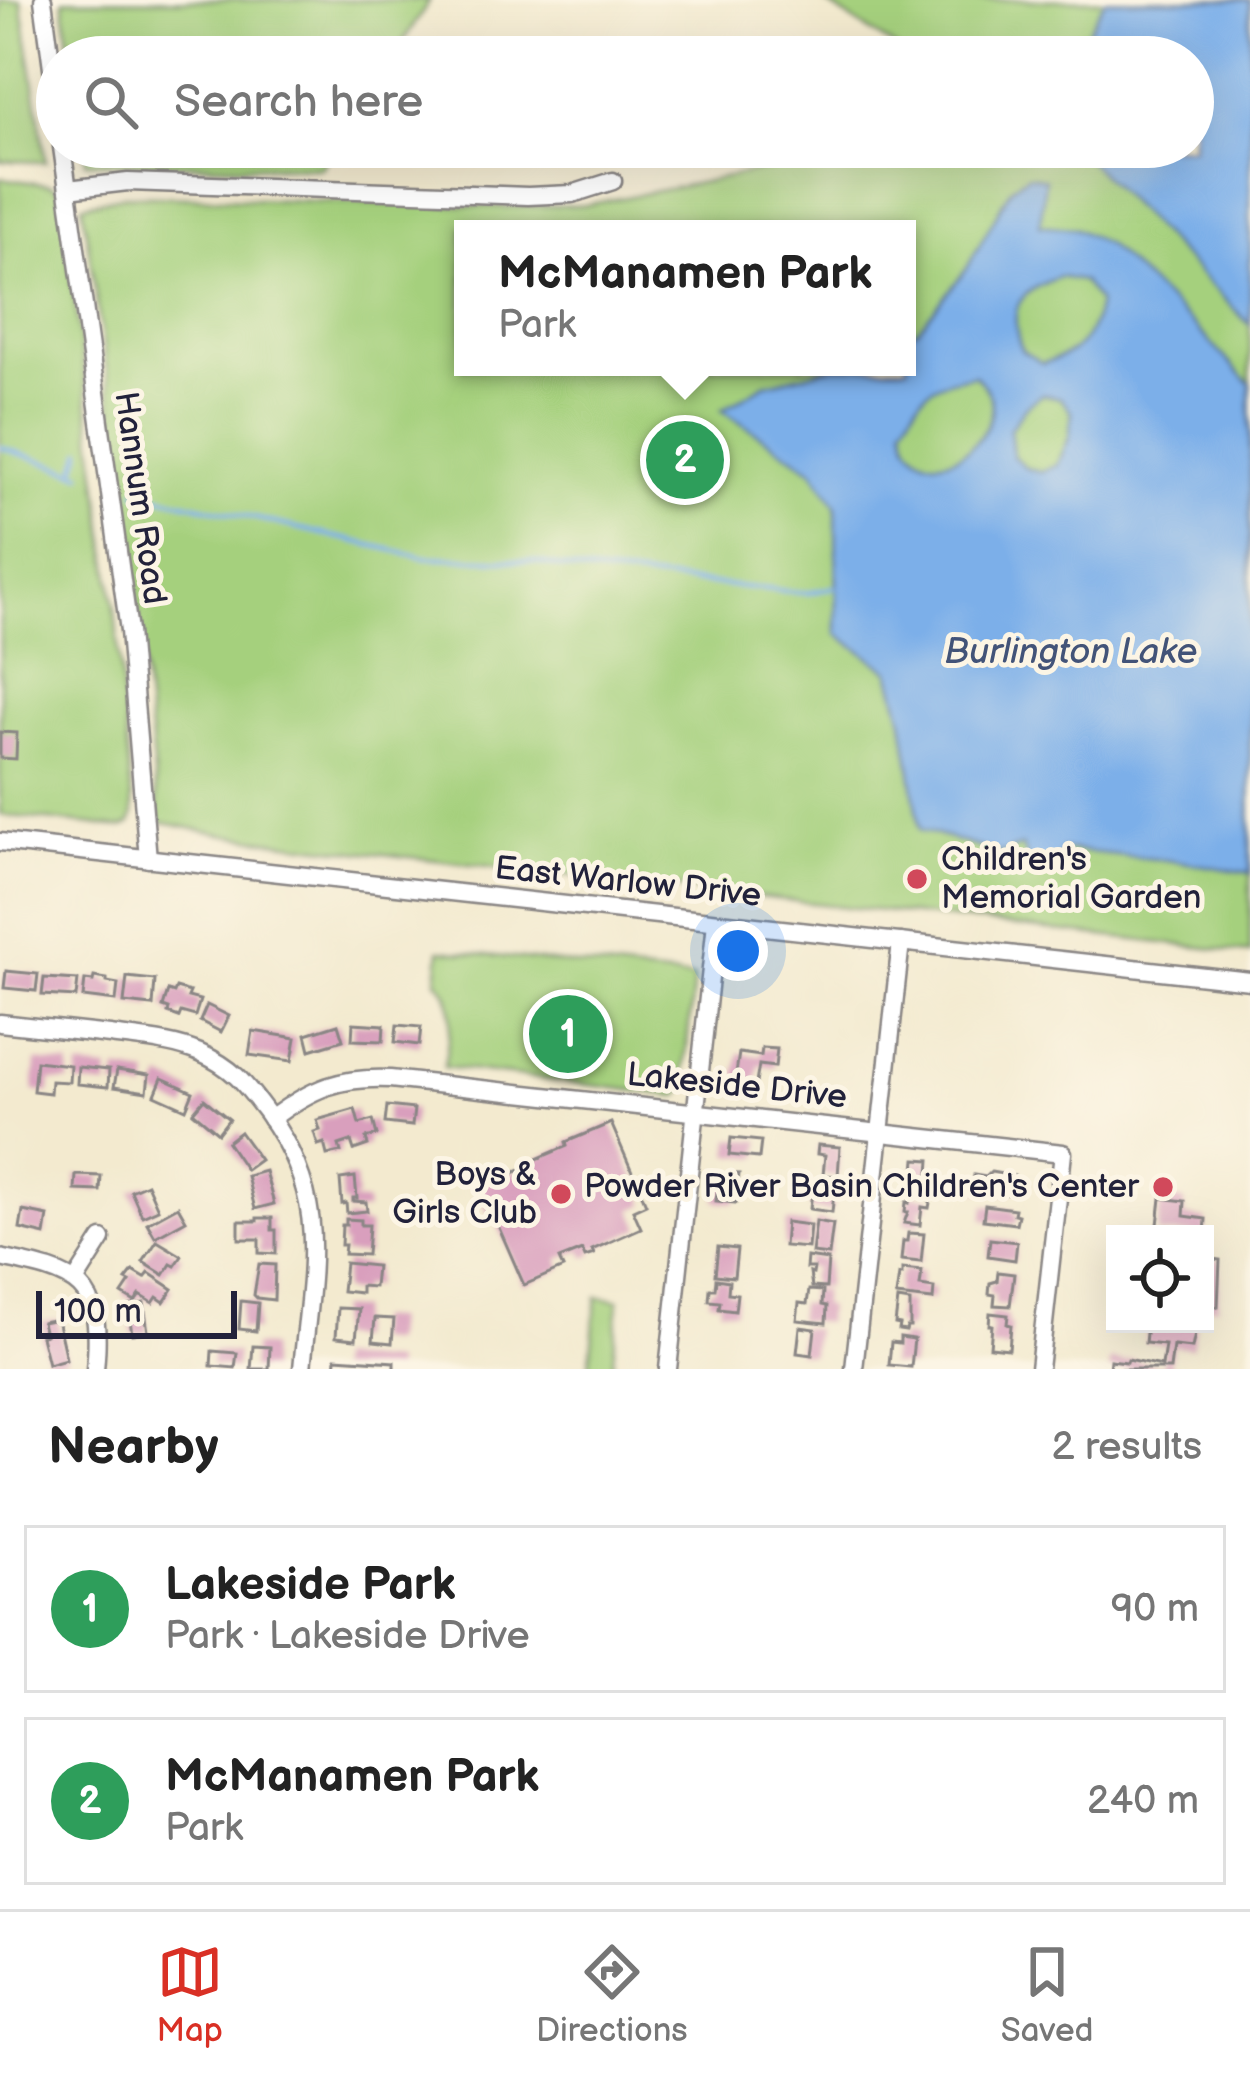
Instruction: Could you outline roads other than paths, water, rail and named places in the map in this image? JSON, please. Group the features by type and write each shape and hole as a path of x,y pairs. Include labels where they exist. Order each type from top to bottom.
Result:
{"street":[{"path":"43,0 48,36"},
{"name":"Hannum Road","path":"65,168 129,632 148,859"},
{"path":"68,189 128,182 527,196 572,194 613,181"},
{"name":"East Warlow Drive","path":"0,842 1250,981"},
{"path":"668,1369 716,922"},
{"path":"854,1369 901,942"},
{"path":"0,1023 148,1040 198,1052 238,1074 290,1148 303,1177 313,1250 302,1369"},
{"name":"Lakeside Drive","path":"271,1119 298,1099 333,1083 390,1078 1063,1154 1039,1369"},
{"path":"76,1280 102,1239"},
{"path":"0,1258 45,1267 76,1280 94,1307 95,1369"}],"water":[{"path":"1105,0 1250,0 1250,325 1096,168 1214,168 1214,36 1085,36"},
{"name":"Burlington Lake","path":"1028,175 1045,179 1040,225 1076,229 1107,245 1250,384 1250,873 1062,849 1053,873 1033,871 1022,846 1002,854 920,830 903,720 890,671 837,634 836,505 813,470 722,410 765,384 798,376 916,376 916,330 966,270 1011,188","holes":["1060,277 1082,281 1098,302 1087,336 1074,350 1042,363 1022,351 1016,312 1025,295","975,375 991,399 985,429 963,453 948,460 920,456 909,444 904,425 918,402 939,384","1042,394 1061,398 1072,412 1069,438 1058,464 1041,472 1026,468 1013,456 1010,429 1024,408"]}],"waterway":[{"path":"0,447 82,474"},
{"path":"75,472 82,450"},
{"path":"136,491 423,557 531,561 584,572 808,593 835,587"}],"place":[{"name":"McManamen Park","path":"685,460"},
{"name":"Children's Memorial Garden","path":"917,879"},
{"name":"Lakeside Park","path":"568,1034"},
{"name":"Powder River Basin Children's Center","path":"1163,1187"},
{"name":"Boys & Girls Club","path":"561,1194"}]}
